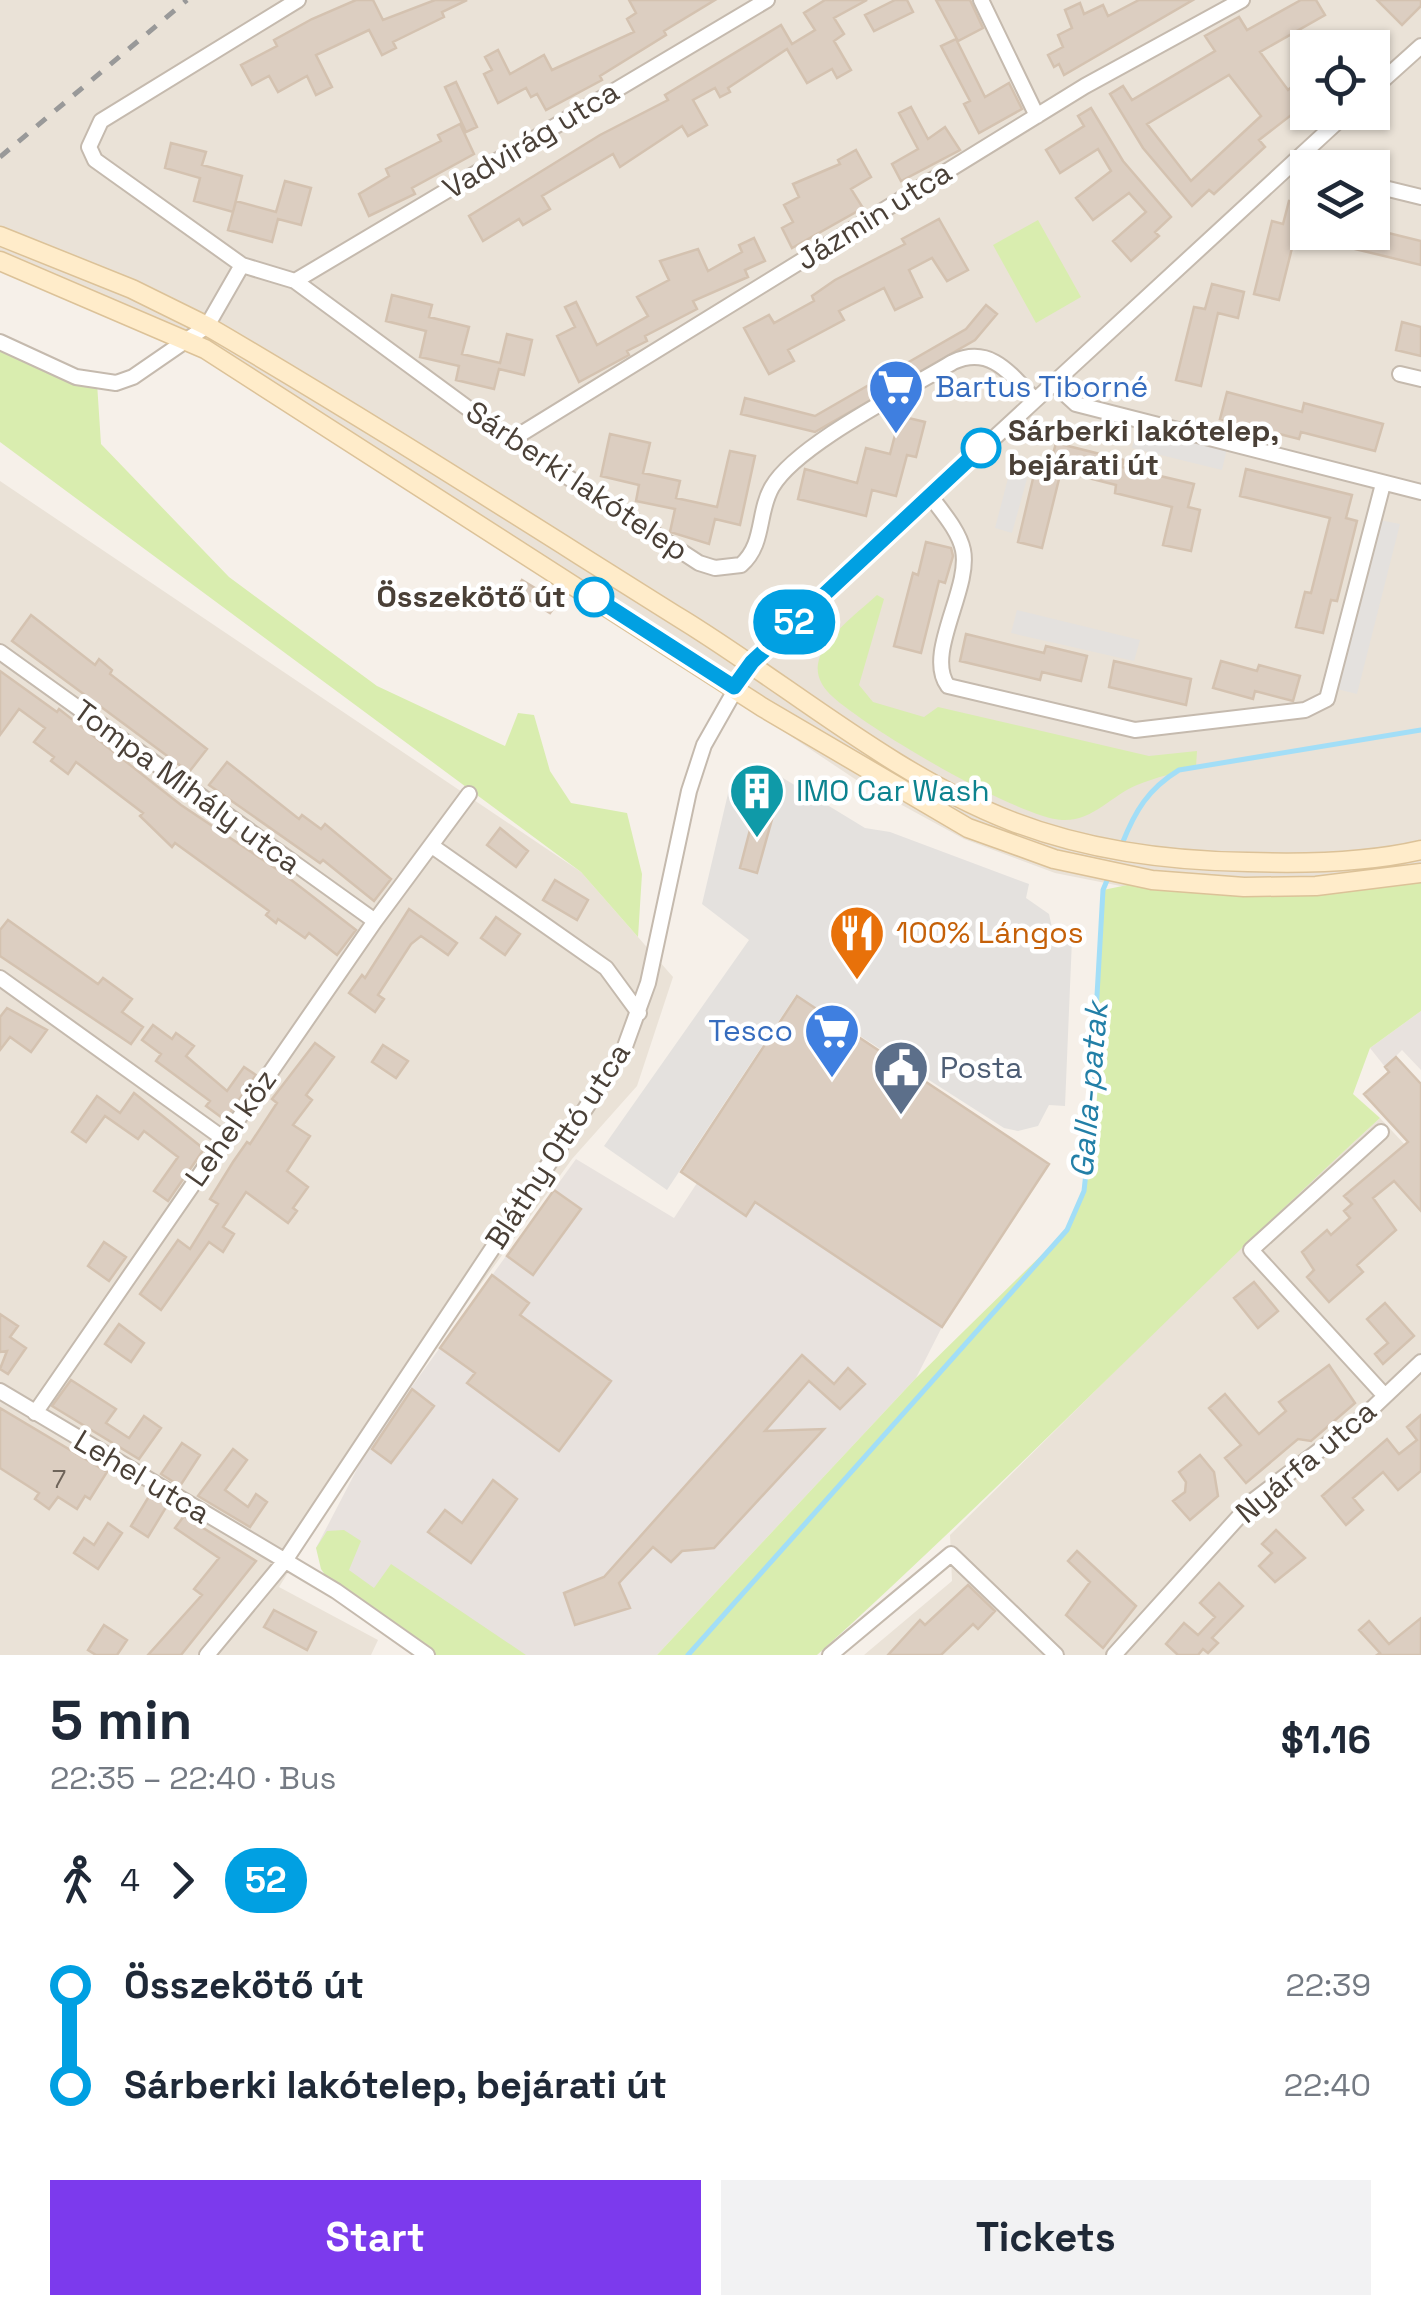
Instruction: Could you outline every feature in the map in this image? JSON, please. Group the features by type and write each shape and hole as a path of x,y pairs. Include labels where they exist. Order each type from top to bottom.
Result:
{"street":[{"name":"Sárberki lakótelep","path":"298,0 101,121 89,147 94,160 242,265 295,281 510,440 699,562 727,569 750,557 772,487 787,468 814,446 952,362 979,356 992,359 1005,367 1034,399"},
{"name":"Vadvirág utca","path":"295,281 767,0"},
{"path":"981,0 1037,116"},
{"name":"Jázmin utca","path":"510,440 1037,116 1242,0"},
{"path":"1390,74 1421,46"},
{"name":"Bláthy Ottó utca","path":"1307,150 1329,130"},
{"name":"Bláthy Ottó utca","path":"207,1655 284,1562 603,1086 639,1013 689,791 704,745 734,687 752,662 1290,166"},
{"path":"1390,189 1421,197"},
{"path":"0,236 132,289 207,326 752,662 942,787 1012,821 1138,854 1206,862 1346,860 1421,850"},
{"path":"0,260 187,338 734,687 968,828 1084,866 1133,877 1262,887 1316,886 1421,873"},
{"path":"0,342 76,377 116,383 133,377 207,326 242,265"},
{"path":"1400,374 1421,380"},
{"path":"1052,382 1076,404 1421,492"},
{"path":"931,497 957,534 964,564 941,659 942,678 948,686 1135,730 1305,710 1327,699 1382,484"},
{"name":"Tompa Mihály utca","path":"0,652 375,921"},
{"name":"Lehel köz","path":"35,1413 375,921 469,794"},
{"path":"432,846 606,968 639,1013"},
{"path":"0,978 224,1139"},
{"path":"1382,1132 1251,1250 1385,1396"},
{"name":"Nyárfa utca","path":"1114,1655 1254,1500 1295,1473 1421,1362"},
{"name":"Lehel utca","path":"0,1391 336,1591 427,1655"},
{"path":"830,1655 950,1554 1056,1655"}],"shaded area":[{"path":"0,0 1421,0 1421,891 1156,893 1055,873 964,839 858,781 323,425 197,348 0,262"},
{"path":"1139,420 1228,444 1222,470 1132,448"},
{"path":"1012,463 1030,468 1012,533 995,528"},
{"path":"0,481 581,872 673,977 637,1086 572,1159 398,1398 279,1587 378,1640 371,1655 0,1655"},
{"path":"1374,519 1400,524 1357,694 1333,688"},
{"path":"1017,610 1140,640 1134,661 1011,633"},
{"path":"760,764 865,828 890,832 1029,884 1026,898 1049,914 1054,937 1072,939 1065,1106 1049,1105 1038,1126 1018,1131 1004,1128 796,995 667,1190 604,1146 749,940 702,904 731,781 740,770"},
{"path":"1421,1011 1421,1070 1402,1050 1390,1062 1411,1084 1405,1092 1370,1048"},
{"path":"1380,1118 1421,1162 1421,1655 864,1655 952,1581 950,1535 1241,1246"},
{"path":"576,1159 674,1218 697,1183 746,1215 755,1202 942,1327 916,1378 657,1655 466,1655 316,1548 369,1446"}],"green space":[{"path":"1038,220 1081,297 1036,323 993,245"},
{"path":"0,346 97,383 101,444 229,577 377,686 505,746 518,713 534,715 550,771 571,803 627,813 642,874 638,937 581,872 0,442"},
{"path":"877,595 884,599 859,685 873,702 924,717 938,707 1149,756 1197,751 1196,767 1137,785 1073,819 1041,815 979,788 909,749 851,711 823,686 818,664 826,645"},
{"path":"1421,873 1421,1011 1370,1048 1353,1094 1380,1118 817,1655 657,1655 916,1378 1067,1230 1084,1191 1088,1154 1103,890 1152,880 1205,885"},
{"path":"344,1530 361,1541 349,1570 374,1588 391,1564 526,1655 427,1655 336,1591 321,1569 316,1548 327,1531"}],"building":[{"path":"356,0 373,0 383,20 435,0 467,0 442,12 444,17 393,42 396,48 382,55 369,30 316,55 332,87 316,95 307,76 278,92 269,76 252,85 241,65 277,46 274,40"},
{"path":"629,0 715,0 600,76 602,80 546,110 537,94 531,97 526,88 498,103 484,74 492,70 485,57 498,50 510,74 544,55 552,70 634,32 627,19 636,13"},
{"path":"825,0 867,0 834,18 844,34 834,41 851,70 837,78 832,69 807,83 787,49 728,88 730,92 720,97 715,88 693,100 707,125 688,136 682,126 620,167 613,154 542,196 550,209 523,225 519,219 483,241 469,216 600,135 668,100 665,95 781,25 792,44 815,30 804,13"},
{"path":"895,0 907,0 913,12 874,31 865,15"},
{"path":"936,0 970,0 983,28 958,41"},
{"path":"1139,0 1193,0 1064,75 1059,64 1054,67 1048,55 1063,47 1058,35 1072,28 1065,10 1080,3 1084,14 1103,5 1108,16"},
{"path":"1301,0 1316,0 1325,15 1299,30 1290,30 1290,35 1260,52 1290,88 1290,116 1259,140 1265,147 1214,194 1209,190 1192,206 1143,148 1110,94 1123,86 1132,100 1215,51 1205,36 1239,17 1247,30","holes":["1229,75 1261,116 1191,181 1147,124"]},
{"path":"1377,0 1421,0 1421,6 1402,25"},
{"path":"956,39 985,97 1009,83 1022,109 979,133 964,104 970,101 941,46"},
{"path":"456,82 477,127 466,132 445,87"},
{"path":"911,107 928,139 945,127 960,150 901,181 892,164 918,149 899,113"},
{"path":"1091,108 1123,161 1171,217 1155,232 1159,236 1131,261 1113,241 1146,212 1129,193 1093,220 1076,198 1111,171 1098,149 1060,173 1046,150 1084,126 1078,116"},
{"path":"460,124 474,154 412,188 415,194 369,216 359,194 389,176 386,169 441,141 438,135"},
{"path":"171,143 206,152 202,165 242,176 233,212 194,201 200,178 165,168"},
{"path":"856,150 871,177 851,189 863,208 792,248 782,228 793,222 784,205 799,197 793,184 840,164 838,160"},
{"path":"285,181 311,188 301,225 278,219 272,242 228,230 236,201 276,212"},
{"path":"1290,201 1292,250 1279,300 1254,294 1272,221 1283,224"},
{"path":"939,219 968,270 947,281 932,258 909,270 922,297 895,310 884,288 839,311 844,320 788,350 794,361 769,374 744,328 769,315 774,323 814,301 812,296 835,280 905,244 902,239"},
{"path":"1390,233 1421,241 1421,265 1359,250 1390,250"},
{"path":"754,238 765,261 745,270 748,277 693,301 697,309 645,336 647,341 627,351 629,355 579,382 557,336 575,327 565,307 576,302 597,345 648,316 637,297 669,280 660,261 698,249 708,271 742,252 739,245"},
{"path":"1212,284 1244,292 1238,318 1218,313 1201,386 1176,380 1194,307 1205,309"},
{"path":"392,295 432,305 429,317 469,327 462,354 500,363 507,334 532,340 524,375 499,369 494,389 456,380 459,366 420,357 426,331 386,321"},
{"path":"986,305 997,314 975,340 815,432 741,414 745,398 815,416 966,329"},
{"path":"1402,322 1421,327 1421,356 1396,350"},
{"path":"1227,392 1302,412 1304,403 1383,424 1375,451 1301,432 1299,439 1220,419"},
{"path":"900,416 925,422 916,457 907,455 896,496 872,490 866,516 798,499 805,469 857,483 866,448 890,454"},
{"path":"610,434 650,443 643,473 680,481 676,498 717,507 730,451 755,456 740,525 715,519 709,544 670,532 675,509 636,501 639,485 601,476"},
{"path":"1056,443 1124,460 1122,467 1194,484 1188,507 1200,510 1191,551 1163,545 1172,507 1115,493 1116,485 1061,471 1042,548 1018,542 1036,466 1049,469"},
{"path":"1246,469 1352,495 1346,518 1357,521 1337,601 1331,600 1323,633 1296,627 1305,592 1311,593 1330,518 1240,496"},
{"path":"926,542 951,548 953,556 945,583 939,581 921,653 894,646 913,573 918,575"},
{"path":"522,580 558,602 550,613 515,591"},
{"path":"31,615 95,665 99,659 112,670 110,674 207,749 189,772 12,641"},
{"path":"966,634 1044,653 1046,646 1087,656 1081,681 1042,672 1040,680 960,661"},
{"path":"1114,661 1191,679 1186,705 1109,687"},
{"path":"1221,661 1257,671 1259,665 1300,676 1293,701 1255,691 1253,699 1213,688"},
{"path":"0,671 57,712 59,709 181,805 281,872 356,930 337,955 309,933 305,938 278,919 276,923 266,915 269,911 175,843 172,847 140,816 143,813 76,762 68,774 51,761 54,757 34,742 45,728 19,709 0,735"},
{"path":"227,762 299,819 302,815 321,829 325,824 391,879 374,901 323,860 320,863 209,785"},
{"name":"IMO Car Wash","path":"756,807 774,812 757,873 740,868"},
{"path":"500,828 528,851 516,867 487,845"},
{"path":"555,880 588,900 577,920 543,900"},
{"path":"409,909 457,943 448,955 421,936 411,944 378,995 384,999 375,1012 349,993 362,975 365,978"},
{"path":"496,917 520,934 505,955 481,938"},
{"path":"8,920 98,984 103,978 132,999 122,1012 143,1027 131,1044 0,956 0,930"},
{"name":"Tesco","path":"797,996 1049,1164 942,1327 755,1202 746,1216 681,1172"},
{"path":"7,1008 47,1030 31,1052 10,1037 0,1050 0,1017"},
{"path":"153,1025 172,1039 176,1033 194,1046 186,1056 227,1091 244,1067 256,1075 225,1120 206,1106 210,1101 156,1061 161,1054 142,1040"},
{"path":"315,1043 334,1057 306,1095 312,1100 293,1125 310,1136 287,1171 308,1187 293,1208 297,1211 288,1223 246,1192 223,1227 234,1234 223,1252 209,1242 161,1310 140,1294 178,1240 190,1249 218,1204 210,1199 277,1103 272,1099"},
{"path":"383,1045 408,1061 396,1078 372,1062"},
{"path":"1396,1057 1421,1084 1421,1211 1394,1181 1373,1198 1396,1230 1357,1265 1363,1272 1329,1302 1307,1277 1314,1270 1302,1252 1327,1230 1331,1235 1350,1218 1344,1211 1352,1204 1344,1196 1408,1142 1364,1094 1389,1072 1385,1067"},
{"path":"134,1093 204,1149 168,1201 154,1191 178,1157 144,1131 138,1139 105,1116 86,1142 72,1132 97,1096 120,1113"},
{"path":"554,1190 581,1209 533,1275 507,1256"},
{"path":"104,1242 126,1257 109,1281 88,1266"},
{"path":"492,1275 529,1303 520,1315 611,1381 559,1451 467,1383 475,1373 440,1348"},
{"path":"1254,1282 1278,1311 1258,1328 1234,1298"},
{"path":"1385,1303 1414,1336 1383,1364 1375,1354 1388,1343 1367,1319"},
{"path":"0,1314 18,1326 10,1337 26,1348 8,1374 0,1369 7,1351 0,1352"},
{"path":"119,1324 144,1343 131,1362 105,1344"},
{"path":"802,1355 834,1384 848,1368 865,1384 840,1409 809,1381 765,1431 824,1429 714,1548 682,1551 671,1562 653,1547 619,1583 630,1608 575,1625 564,1593 604,1577"},
{"path":"1329,1365 1355,1403 1311,1441 1298,1439 1246,1483 1225,1458 1241,1445 1209,1408 1225,1394 1259,1434 1286,1411 1279,1402"},
{"path":"71,1380 116,1409 106,1423 129,1438 144,1416 161,1428 139,1459 52,1406"},
{"path":"412,1389 434,1406 391,1463 372,1449"},
{"path":"0,1408 107,1472 90,1499 85,1496 77,1509 58,1497 49,1509 35,1499 39,1493 0,1468"},
{"path":"1421,1415 1421,1471 1398,1490 1383,1472 1353,1498 1363,1510 1346,1525 1322,1496 1387,1439 1399,1454 1417,1440 1407,1427"},
{"path":"182,1443 200,1455 180,1486 161,1474"},
{"path":"233,1449 247,1460 225,1490 248,1507 256,1494 267,1502 250,1527 198,1496"},
{"path":"1200,1455 1214,1472 1218,1496 1190,1520 1173,1501 1185,1492 1186,1482 1179,1472"},
{"path":"493,1480 517,1499 471,1563 428,1532 445,1510 462,1523"},
{"path":"151,1493 168,1504 148,1537 131,1526"},
{"path":"184,1516 256,1561 181,1655 148,1655 202,1595 194,1589 219,1558 175,1528"},
{"path":"108,1523 122,1533 98,1569 74,1553 84,1538 94,1545"},
{"path":"1276,1530 1305,1558 1275,1582 1259,1566 1272,1553 1262,1544"},
{"path":"1077,1551 1136,1606 1103,1648 1066,1615 1090,1582 1068,1561"},
{"path":"1219,1583 1243,1606 1212,1638 1218,1643 1208,1653 1203,1649 1198,1655 1178,1655 1166,1644 1184,1623 1198,1635 1215,1617 1200,1603"},
{"path":"968,1585 995,1611 978,1629 973,1624 941,1655 888,1655 920,1620 925,1625"},
{"path":"274,1610 316,1632 307,1650 264,1627"},
{"path":"1421,1618 1421,1655 1377,1655 1380,1653 1359,1630 1369,1621 1389,1644"},
{"path":"104,1625 127,1640 117,1655 96,1655 88,1650"}],"waterway":[{"name":"Galla-patak","path":"1122,844 1144,802 1179,770 1421,730"},
{"name":"Galla-patak","path":"688,1655 1067,1230 1084,1191 1103,890 1108,878"}],"railway":[{"path":"0,157 187,0"}],"bus line":[{"name":"52","path":"594,597 734,687 752,662 981,448"}],"place":[{"name":"Bartus Tiborné","path":"896,436"},
{"name":"Sárberki lakótelep, bejárati út","path":"981,448"},
{"name":"Összekötő út","path":"594,597"},
{"name":"IMO Car Wash","path":"757,840"},
{"name":"100% Lángos","path":"857,982"},
{"name":"Tesco","path":"832,1080"},
{"name":"Posta","path":"901,1117"}]}
